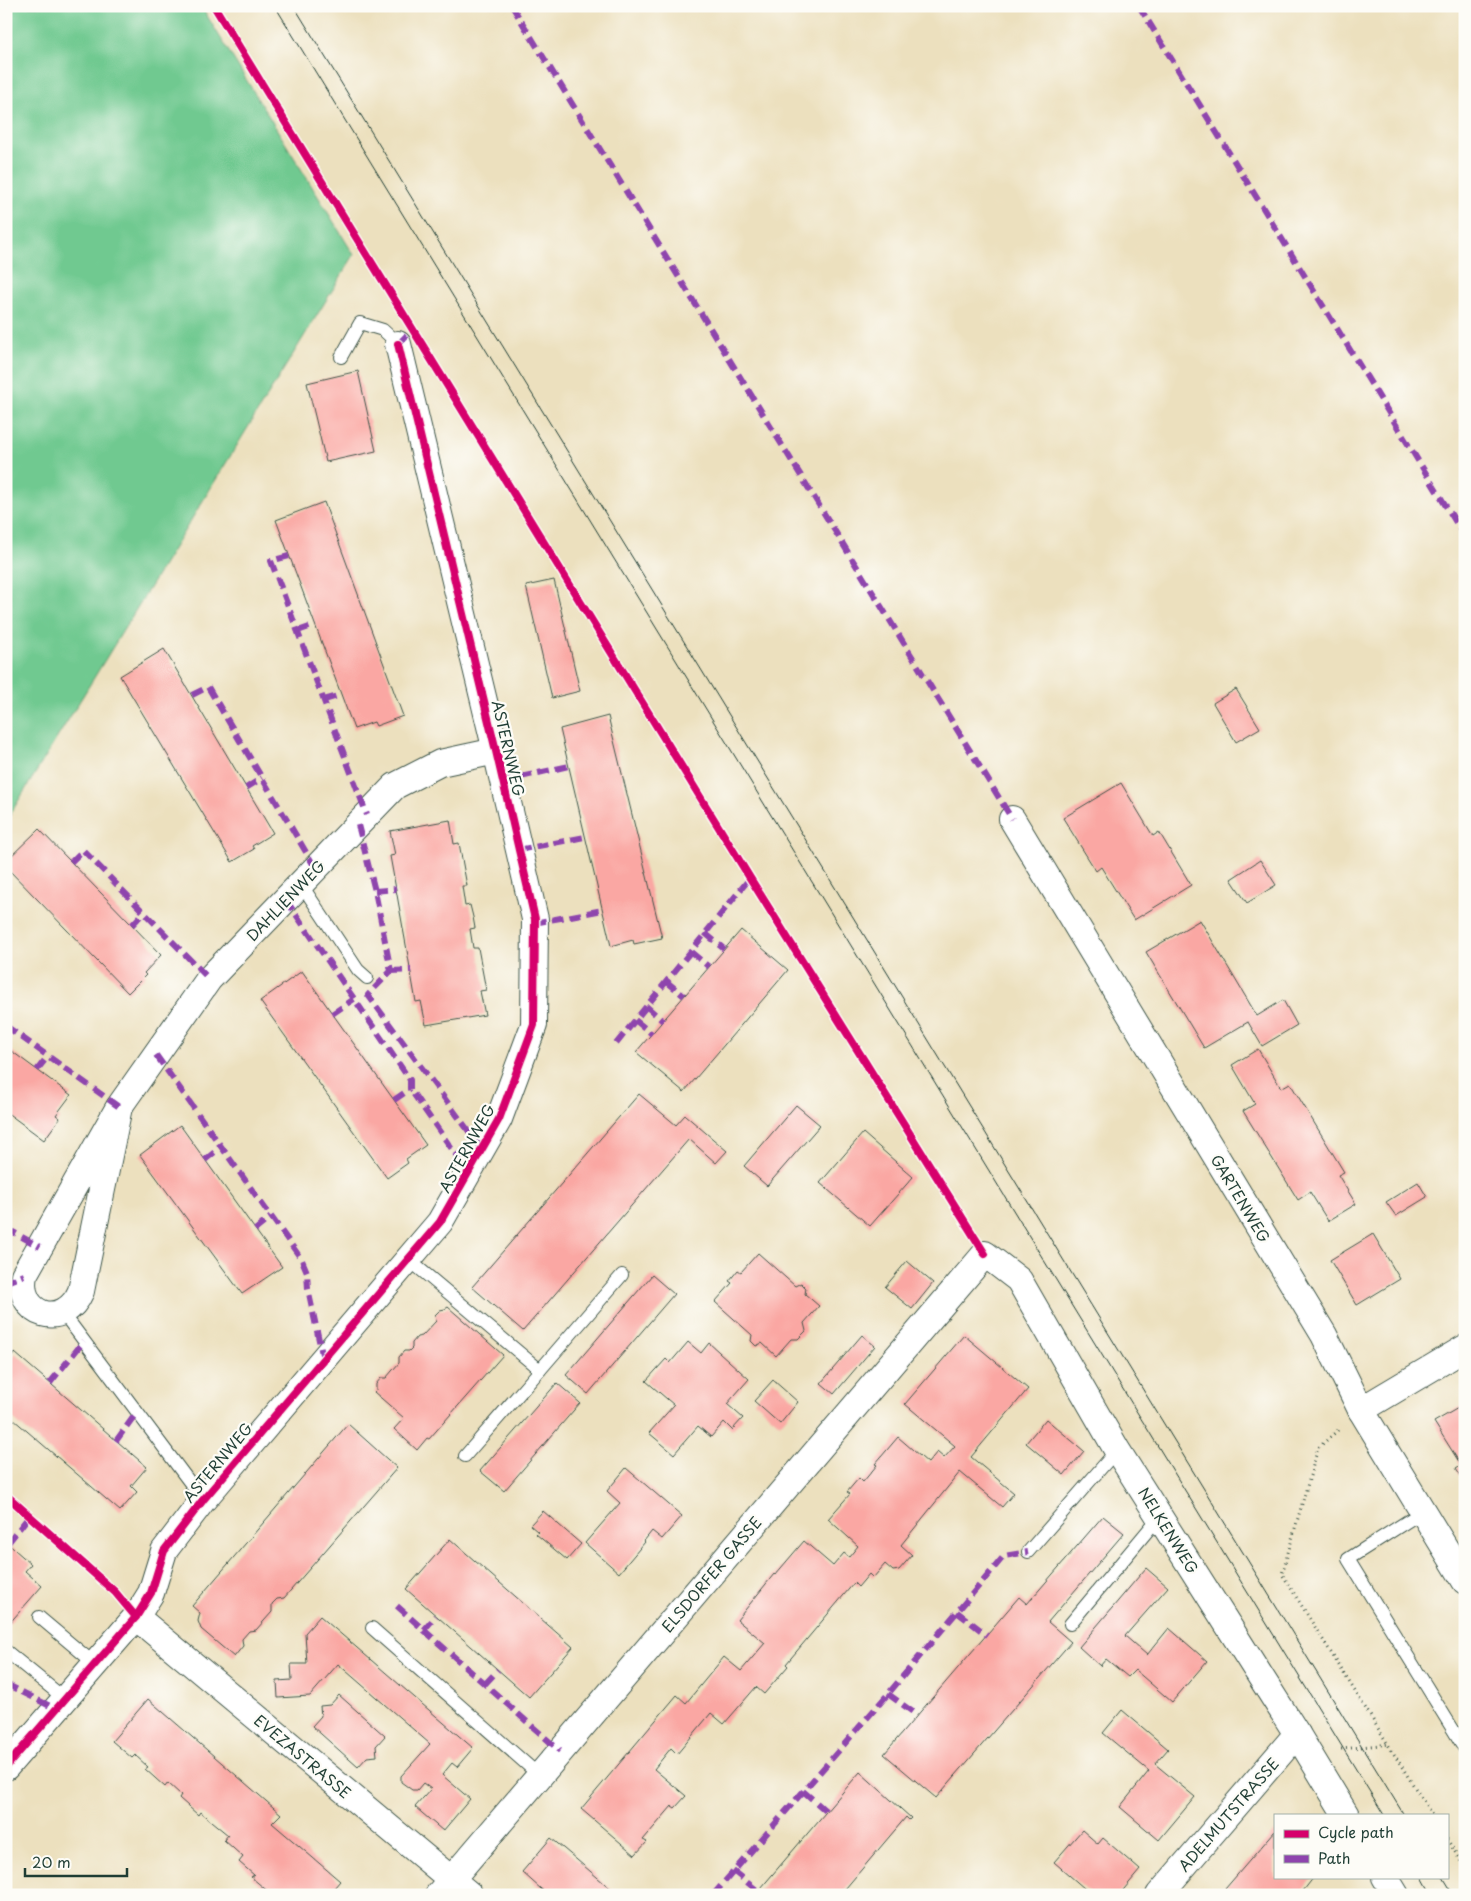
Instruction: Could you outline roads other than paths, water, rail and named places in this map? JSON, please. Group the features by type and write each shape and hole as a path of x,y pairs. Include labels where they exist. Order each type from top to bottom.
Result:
{"street":[{"name":"ASTERNWEG","path":"6,1767 136,1616 151,1593 164,1551 203,1500 440,1222 499,1119 534,1025 535,919 398,344"},
{"name":"DAHLIENWEG","path":"119,1107 82,1291 72,1308 54,1315 44,1314 28,1303 22,1285 24,1276 119,1107 209,979 395,786 440,763 496,751"},
{"name":"GARTENWEG","path":"1012,818 1324,1335 1361,1410 1465,1580"},
{"name":"NELKENWEG","path":"985,1254 1019,1280 1117,1450 1345,1814"},
{"name":"ELSDORFER GASSE","path":"453,1889 540,1776 985,1254"},
{"path":"1361,1410 1465,1348"},
{"name":"EVEZASTRASSE","path":"136,1616 453,1889"},
{"name":"ADELMUTSTRASSE","path":"1159,1895 1302,1743"},
{"path":"1386,1878 1396,1895"}],"lane":[{"path":"341,357 360,323 383,330 398,344"},
{"path":"301,884 358,970 367,978"},
{"path":"408,1259 540,1370"},
{"path":"465,1456 622,1276"},
{"path":"63,1313 203,1500"},
{"path":"1028,1552 1117,1450"},
{"path":"1422,1512 1348,1559 1465,1749"},
{"path":"1070,1624 1160,1516"},
{"path":"39,1617 95,1664"},
{"path":"372,1628 540,1776"},
{"path":"6,1651 65,1699"}],"tram line":[{"path":"275,6 1383,1814"},
{"path":"294,6 1403,1814"},
{"path":"1423,1878 1432,1895"},
{"path":"1444,1878 1454,1895"}]}
